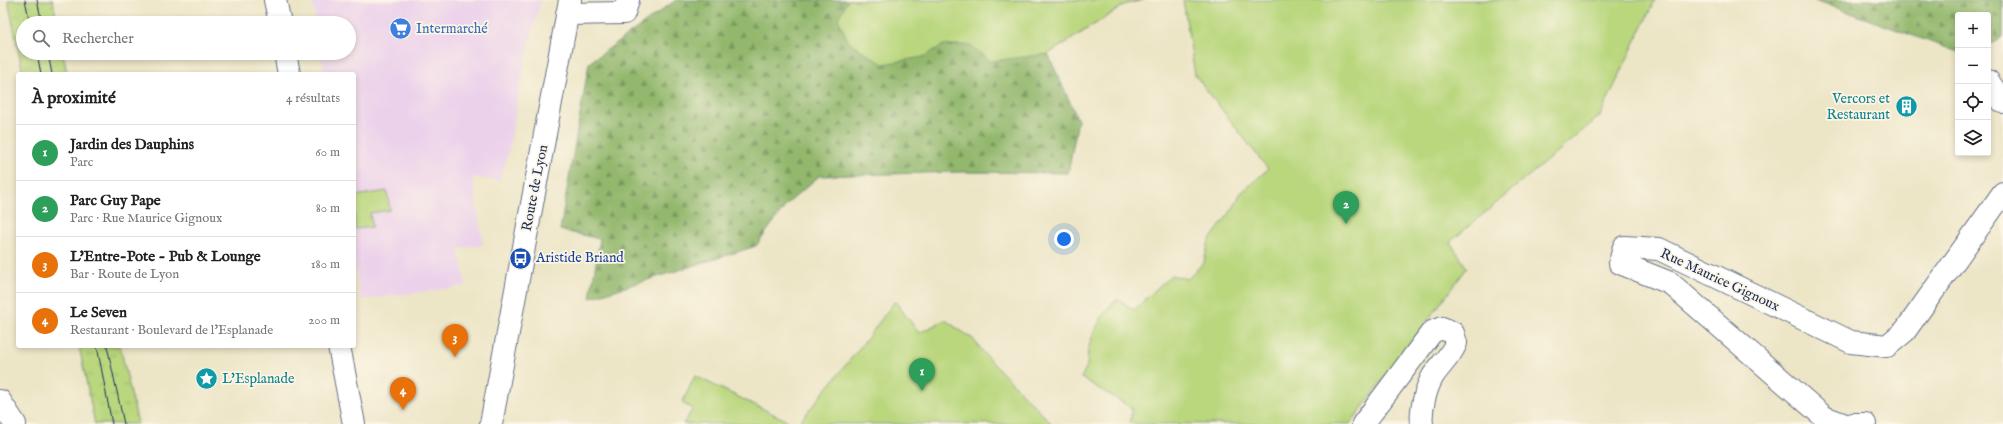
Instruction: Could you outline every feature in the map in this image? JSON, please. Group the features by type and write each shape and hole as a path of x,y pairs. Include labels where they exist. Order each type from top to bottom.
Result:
{"main road":[{"path":"275,0 278,16"},
{"path":"569,7 624,13 628,0"},
{"name":"Route de Lyon","path":"491,424 569,7"},
{"path":"286,60 289,72"},
{"path":"1990,84 2003,102"},
{"name":"Rue Maurice Gignoux","path":"1843,424 1824,417 1670,283 1620,263 1624,247 1659,249 1851,342 1887,346 1905,331 2003,193"},
{"path":"1363,424 1432,332 1442,328 1453,333 1456,343 1452,354 1433,376 1426,393 1422,424"},
{"path":"339,348 354,424"},
{"path":"0,401 15,424"},
{"path":"1853,424 1865,424"}],"shaded area":[{"path":"312,0 541,0 528,48 508,153 499,181 472,177 483,245 458,249 466,286 361,300 356,269 356,72 324,72 322,60 356,60 356,16 315,16"}],"green space":[{"path":"8,0 53,0 56,16 16,16 16,39"},
{"path":"676,0 1143,0 1126,4 1048,54 1078,120 1068,173 959,172 819,176 787,204 756,246 590,298 600,239 560,230 589,63"},
{"path":"848,0 1143,0 1126,4 1048,54 991,61 969,45 943,45 923,57 883,64 849,42 838,19"},
{"path":"1183,0 1655,0 1600,116 1450,242 1467,268 1350,424 1130,424 1132,408 1081,378 1087,366 1088,349 1094,332 1103,315 1117,299 1134,310 1171,275 1188,279 1204,262 1209,241 1234,207 1240,194 1268,169 1195,75"},
{"path":"1815,0 2003,0 2003,37 1991,43 1991,12 1955,12 1955,51"},
{"path":"20,60 64,60 67,72 23,72"},
{"path":"387,191 390,210 370,213 372,227 356,229 356,196"},
{"path":"895,301 919,333 945,320 973,339 987,357 1052,424 798,424 866,340"},
{"path":"79,348 120,348 138,424 95,424"},
{"path":"695,376 794,424 683,424 693,409 682,403"}],"tram line":[{"path":"25,0 28,16"},
{"path":"37,0 40,16"},
{"path":"38,60 41,72"},
{"path":"49,60 52,72"},
{"path":"97,348 112,424"},
{"path":"107,348 124,424"}],"place":[{"name":"Intermarché","path":"401,29"},
{"name":"Vercors et Restaurant","path":"1906,107"},
{"name":"Parc Guy Pape","path":"1346,224"},
{"name":"Aristide Briand","path":"521,258"},
{"name":"L'Entre-Pote - Pub & Lounge","path":"455,357"},
{"name":"L'Esplanade","path":"206,379"},
{"name":"Jardin des Dauphins","path":"922,391"},
{"name":"Le Seven","path":"403,410"}]}
